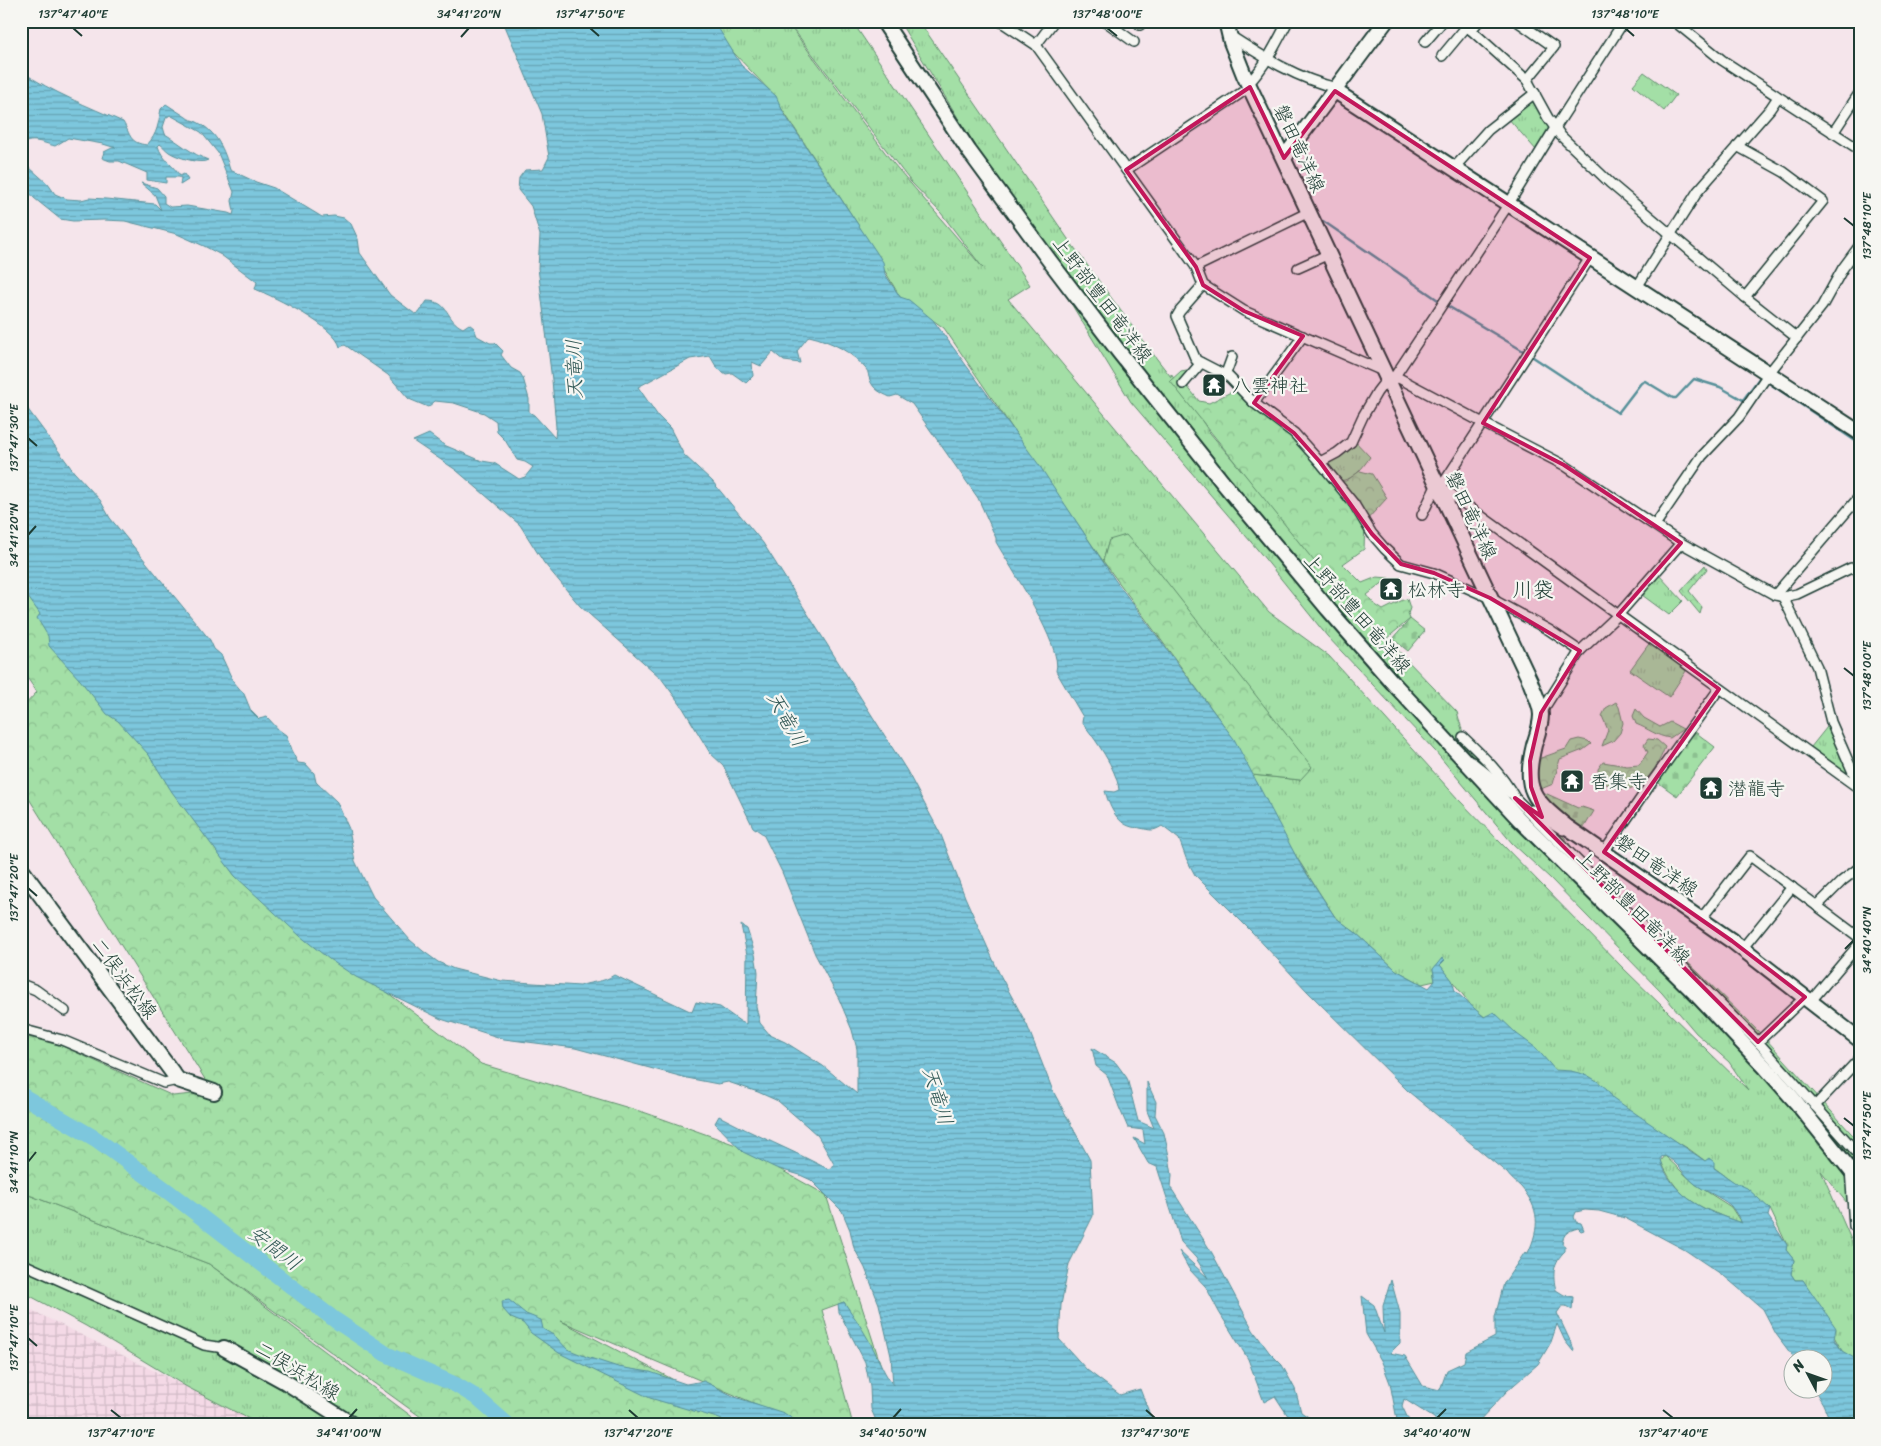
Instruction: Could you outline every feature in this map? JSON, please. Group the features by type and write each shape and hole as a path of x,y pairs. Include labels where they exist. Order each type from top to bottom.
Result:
{"main road":[{"name":"上野部豊田竜洋線","path":"883,21 969,151 1049,260 1224,484 1328,609 1525,825 1732,1032 1796,1102 1860,1182"},
{"path":"1284,158 1383,22"},
{"name":"磐田竜洋線","path":"1228,28 1236,56 1249,86 1328,254 1389,377 1530,682 1541,713 1530,762 1531,787 1534,796 1543,807 1567,827 1701,918 1860,1040"},
{"path":"1336,89 1453,169 1860,433"},
{"name":"二俣浜松線","path":"21,868 178,1080"},
{"path":"178,1080 214,1092"},
{"name":"二俣浜松線","path":"224,1348 284,1381 353,1425"}],"street":[{"path":"1000,21 1036,45 1196,267 1203,285 1244,311 1303,336 1389,377 1564,465 1681,543 1779,596 1817,666 1831,722 1850,771 1860,789"},
{"path":"1036,45 1054,21"},
{"path":"1105,21 1134,42"},
{"path":"1126,170 1249,86 1268,60 1288,21"},
{"path":"1425,42 1442,21"},
{"path":"1442,56 1466,26 1479,21"},
{"path":"1517,21 1554,47 1527,80"},
{"path":"1320,462 1337,453 1351,442 1362,416 1508,205 1624,21"},
{"path":"1674,21 1722,60 1860,150"},
{"path":"1466,26 1527,80 1561,136 1610,183 1672,233 1745,297 1797,338"},
{"path":"1228,28 1268,60 1296,74 1336,89"},
{"path":"1832,133 1860,92"},
{"path":"1453,169 1488,130 1535,93"},
{"path":"1637,287 1698,191 1770,109 1778,97"},
{"path":"1737,146 1787,174 1823,201 1745,297"},
{"path":"1196,267 1309,212"},
{"path":"1655,525 1702,456 1739,417 1768,373 1822,306 1843,268 1860,245"},
{"path":"1298,268 1328,254"},
{"path":"1422,515 1439,486 1482,424 1590,258"},
{"path":"1203,285 1177,316 1196,360 1225,376 1254,403 1294,433 1354,504 1372,534 1384,549 1401,564 1434,573 1490,598 1549,630 1580,651"},
{"path":"1254,403 1303,336"},
{"path":"1225,376 1232,357"},
{"path":"1183,384 1201,363"},
{"path":"1439,486 1860,789"},
{"path":"1779,596 1860,496"},
{"path":"1541,713 1580,651 1618,615 1681,543"},
{"path":"1779,596 1797,594 1851,568 1860,571"},
{"path":"1604,852 1650,784 1719,689"},
{"path":"1463,737 1505,780 1514,798 1562,830 1567,827"},
{"path":"1461,756 1475,763 1514,798 1758,1042 1860,1156"},
{"path":"1701,918 1750,856 1860,938"},
{"path":"1817,906 1842,881 1860,867"},
{"path":"1742,949 1792,887"},
{"path":"1758,1042 1808,1000 1860,943"},
{"path":"21,984 36,990 65,1011"},
{"path":"21,1029 62,1040 164,1083 178,1080"},
{"path":"1815,1106 1860,1058"},
{"path":"1850,1169 1854,1226"},
{"path":"21,1263 204,1344 224,1348"}],"highlighted area":[{"path":"1250,87 1284,158 1335,91 1590,258 1483,423 1564,465 1681,543 1618,615 1719,689 1604,852 1732,941 1805,997 1758,1042 1515,798 1542,817 1531,787 1530,761 1541,713 1580,651 1490,598 1434,573 1401,564 1372,534 1320,462 1294,433 1254,403 1303,336 1244,311 1203,285 1196,267 1126,170"}],"shaded area":[{"path":"21,1305 199,1393 261,1425 21,1425"}],"green space":[{"path":"711,21 786,21 893,163 983,268 941,213 911,182 787,21 852,21 1030,285 1008,299 1269,612 1329,656 1458,799 1623,968 1748,1090 1729,1062 1696,1033 1662,993 1550,878 1512,843 1435,751 1327,636 1257,549 1131,402 899,21 919,21 1068,239 1171,377 1171,374 1210,433 1276,511 1330,580 1457,712 1463,733 1506,782 1565,838 1588,869 1764,1037 1860,1143 1860,1219 1821,1171 1860,1260 1860,1370 1842,1351 1803,1280 1795,1280 1791,1274 1794,1260 1786,1250 1787,1245 1770,1209 1689,1149 1555,1070 1473,1008 1440,965 1433,969 1435,981 1422,984 1396,970 1356,933 1335,917 1292,850 1252,775 1300,780 1109,540 1103,561 944,328 900,297 857,223 770,91 733,52"},
{"path":"1644,72 1676,95 1664,111 1633,85"},
{"path":"1533,98 1551,127 1537,151 1507,117"},
{"path":"1192,369 1187,386 1199,401 1209,403 1239,388 1299,438 1336,481 1346,481 1360,471 1372,474 1387,498 1365,522 1364,549 1343,564 1362,583 1377,577 1389,578 1367,595 1374,604 1383,610 1407,599 1410,608 1408,614 1410,619 1386,639 1322,571 1170,381 1181,371"},
{"path":"1352,438 1370,457 1352,477 1336,481 1324,460"},
{"path":"1126,535 1159,572 1312,767 1300,780 1252,775 1225,727 1103,561 1109,540"},
{"path":"1705,565 1707,569 1689,591 1702,607 1700,614 1681,591"},
{"path":"21,571 235,876 481,1064 646,1113 736,1145 826,1195 883,1372 844,1302 822,1310 853,1425 805,1425 561,1321 760,1425 432,1425 209,1264 21,1192 21,1035 62,1046 173,1096 213,1092 21,786 21,709 37,692 21,669"},
{"path":"1659,575 1683,601 1669,615 1642,595"},
{"path":"1410,619 1425,631 1408,651 1393,639"},
{"path":"1651,641 1686,671 1669,697 1630,670"},
{"path":"1616,702 1623,723 1620,733 1613,741 1602,746 1608,730 1602,716 1606,708"},
{"path":"1636,709 1644,718 1660,727 1670,722 1683,729 1670,738 1657,734 1636,724 1633,716"},
{"path":"1831,722 1855,785 1807,752"},
{"path":"1694,731 1715,747 1677,796 1656,781"},
{"path":"1579,739 1588,741 1591,744 1583,750 1560,759 1553,784 1536,791 1531,787 1538,759 1566,749 1571,741"},
{"path":"1648,739 1657,740 1665,747 1655,768 1638,786 1623,789 1613,787 1598,780 1598,769 1603,762 1627,766 1639,765 1648,752 1644,745"},
{"path":"1545,793 1578,808 1582,807 1594,811 1582,831 1540,798"},
{"path":"1665,1156 1695,1184 1731,1207 1742,1224 1704,1208 1684,1195 1668,1175 1661,1161"},
{"path":"21,1192 209,1264 423,1425 261,1425 187,1387 86,1326 21,1291"}],"water":[{"name":"天竜川","path":"503,21 714,21 741,65 776,96 783,112 883,262 885,274 900,297 909,300 933,320 1039,465 1115,580 1234,739 1299,862 1335,917 1356,933 1396,970 1429,988 1435,981 1433,969 1442,958 1445,960 1440,965 1452,980 1455,991 1484,1017 1494,1012 1517,1034 1536,1048 1555,1070 1587,1075 1597,1081 1607,1089 1613,1098 1705,1161 1709,1158 1714,1162 1714,1168 1734,1182 1747,1188 1770,1209 1768,1216 1787,1245 1786,1250 1794,1260 1791,1274 1795,1280 1803,1280 1836,1328 1834,1339 1842,1351 1856,1359 1860,1366 1860,1425 1832,1425 1819,1398 1834,1398 1834,1348 1786,1348 1776,1334 1763,1309 1724,1276 1685,1250 1625,1218 1599,1211 1585,1210 1576,1212 1574,1217 1576,1222 1581,1223 1584,1230 1581,1231 1578,1228 1569,1231 1565,1235 1562,1244 1565,1246 1565,1251 1554,1269 1556,1290 1564,1295 1573,1297 1572,1310 1562,1306 1557,1313 1574,1349 1573,1351 1565,1341 1557,1324 1551,1342 1538,1364 1507,1391 1475,1425 1439,1425 1434,1418 1404,1399 1402,1406 1411,1425 1398,1425 1390,1383 1382,1362 1366,1334 1362,1296 1374,1305 1384,1333 1383,1306 1391,1280 1400,1313 1400,1343 1390,1353 1405,1356 1423,1386 1440,1390 1447,1370 1464,1362 1466,1352 1495,1337 1495,1317 1504,1283 1525,1252 1528,1253 1535,1235 1536,1219 1532,1203 1521,1187 1507,1173 1409,1092 1307,991 1195,875 1179,839 1162,826 1151,830 1138,828 1126,825 1117,818 1105,791 1114,792 1119,790 1114,773 1105,755 1082,722 1083,717 1056,671 1056,660 1052,644 1044,626 996,542 996,538 978,498 912,404 897,395 890,397 878,390 871,383 867,370 854,357 833,344 817,338 809,336 797,351 800,363 784,361 773,352 761,366 752,362 753,376 746,383 732,373 726,374 717,368 710,356 690,359 638,387 658,416 670,428 684,455 712,481 763,543 907,771 941,835 965,897 999,973 1027,1025 1053,1091 1090,1160 1093,1216 1069,1264 1061,1305 1059,1339 1087,1370 1120,1395 1140,1389 1154,1425 878,1425 871,1409 870,1387 865,1362 839,1312 838,1304 844,1302 865,1334 893,1385 891,1356 879,1304 865,1268 854,1248 850,1230 842,1211 811,1180 776,1168 743,1152 715,1123 719,1116 828,1169 832,1168 834,1164 818,1136 778,1101 728,1082 718,1084 687,1078 575,1048 504,1039 441,1019 356,977 329,959 300,936 235,876 172,792 149,755 118,721 107,714 80,680 49,646 48,636 37,618 40,614 28,597 21,602 21,400 74,472 100,500 110,518 210,640 214,649 221,655 233,681 244,694 251,711 259,719 267,717 286,735 298,763 306,764 314,773 316,782 337,802 349,829 355,861 373,897 410,940 423,951 438,962 454,969 502,981 580,986 614,975 692,1012 696,1002 720,1007 746,1024 747,955 741,925 747,929 755,954 758,972 756,1007 760,1023 770,1035 785,1042 823,1066 857,1094 857,1049 852,1030 839,999 815,954 782,872 763,834 753,827 723,765 710,753 683,708 661,678 580,606 544,563 520,525 456,470 413,441 429,434 444,445 482,461 494,463 519,479 525,477 533,467 517,460 505,440 497,432 496,421 484,413 454,403 435,401 428,407 409,399 388,375 345,345 340,347 336,339 317,322 255,289 257,282 221,255 204,246 177,234 125,221 73,221 60,219 34,198 21,182 21,160 48,184 55,194 67,199 81,200 89,198 155,204 161,210 155,195 141,183 157,188 164,196 164,203 170,207 187,206 233,215 232,201 234,192 218,153 201,132 170,115 166,118 163,127 165,134 191,152 208,160 200,162 183,158 172,154 160,144 158,146 165,158 180,176 184,174 188,180 180,185 181,178 179,177 166,177 166,183 147,180 147,173 119,161 110,161 102,158 104,152 116,148 103,144 68,138 55,146 28,141 21,146 21,71 58,93 123,122 131,138 141,144 147,145 153,136 157,128 161,109 166,104 188,119 204,126 215,136 222,148 230,170 274,188 322,217 334,216 344,218 351,224 358,239 360,253 390,295 415,314 419,313 427,301 440,304 457,325 463,328 469,324 474,328 477,336 490,343 495,343 503,351 501,355 511,368 520,373 523,378 529,399 529,412 555,438 556,427 552,380 538,268 540,235 531,206 518,190 519,178 525,170 543,169 549,157 542,114","holes":["1665,1156 1677,1165 1694,1183 1731,1206 1742,1223 1711,1212 1684,1195 1669,1178 1663,1168 1661,1157"]},
{"path":"1092,1048 1116,1063 1127,1078 1138,1121 1154,1128 1147,1111 1147,1082 1156,1102 1155,1115 1164,1133 1172,1175 1171,1188 1212,1253 1253,1330 1269,1352 1282,1365 1295,1389 1301,1412 1320,1425 1294,1425 1275,1396 1264,1402 1248,1359 1206,1287 1189,1269 1179,1251 1208,1278 1196,1258 1181,1242 1157,1167 1148,1163 1134,1138 1145,1144 1143,1130 1128,1128 1107,1075 1096,1066"},
{"path":"509,1300 526,1314 541,1320 543,1329 555,1336 567,1349 618,1367 650,1372 686,1384 704,1381 735,1397 784,1413 802,1425 734,1425 650,1398 559,1353 531,1333 523,1323 511,1318 503,1309 502,1301"}],"waterway":[{"path":"1323,221 1441,302"},
{"path":"1446,305 1525,352"},
{"path":"1530,355 1618,413 1641,383 1645,381 1673,398 1676,398 1694,379 1720,387 1743,400 1760,377 1860,444"},
{"name":"安間川","path":"21,1095 96,1139 170,1193 335,1320 386,1354 456,1385 476,1397 508,1425"}],"place":[{"name":"八雲神社","path":"1214,385"},
{"name":"松林寺","path":"1391,589"},
{"name":"香集寺","path":"1572,781"},
{"name":"潜龍寺","path":"1711,788"}],"district":[{"name":"川袋","path":"1533,590"}]}
